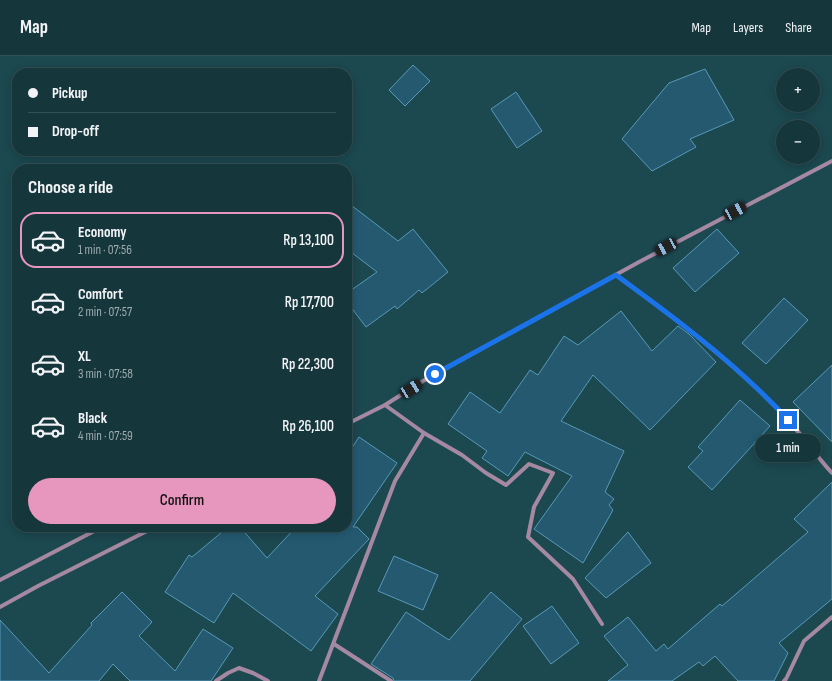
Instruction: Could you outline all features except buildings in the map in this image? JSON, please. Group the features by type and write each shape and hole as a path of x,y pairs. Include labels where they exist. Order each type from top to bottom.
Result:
{"street":[{"path":"352,422 385,405 423,381 616,275 832,161"},
{"path":"616,275 672,315 724,357 778,409 832,474"},
{"path":"385,405 424,432 462,454 486,473 506,485 529,464 553,473 534,507 528,537 573,579 602,624"},
{"path":"319,681 395,481 424,432"},
{"path":"0,580 92,532"},
{"path":"0,607 38,586 145,532"},
{"path":"784,681 804,641 832,617"},
{"path":"334,644 391,681"},
{"path":"216,681 239,668 268,681"}],"route":[{"path":"435,374 616,275 672,315 724,357 788,420"}]}
